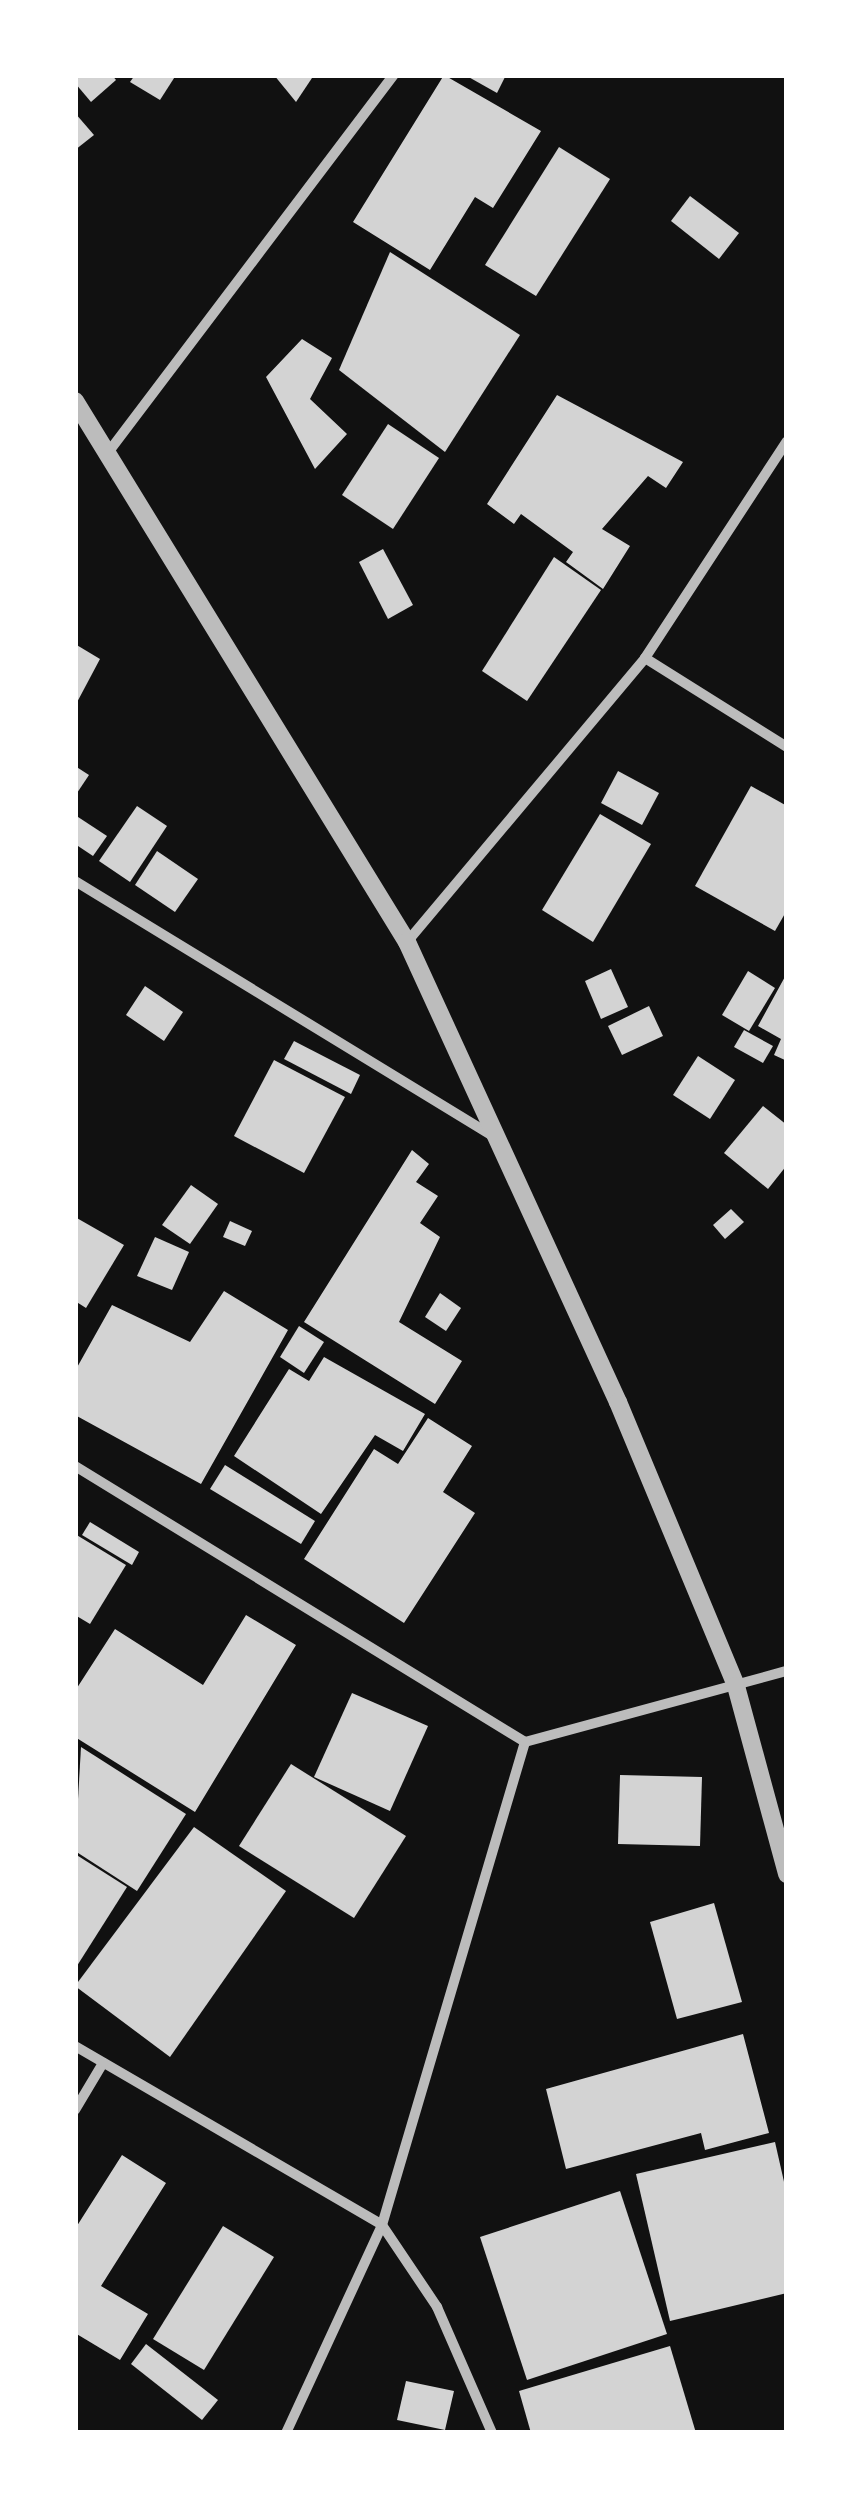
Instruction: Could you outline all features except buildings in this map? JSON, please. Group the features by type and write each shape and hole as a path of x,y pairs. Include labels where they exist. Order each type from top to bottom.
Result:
{"street":[{"path":"110,450 394,75"},
{"path":"75,401 110,450 408,942 493,1136 618,1402 736,1686 787,1874"},
{"path":"408,942 645,658 787,441"},
{"path":"645,658 787,747"},
{"path":"75,881 493,1136"},
{"path":"75,1466 525,1742 787,1671"},
{"path":"286,2433 382,2225 525,1742"},
{"path":"75,2046 382,2225 437,2307 492,2433"},
{"path":"75,2110 103,2063"}]}
